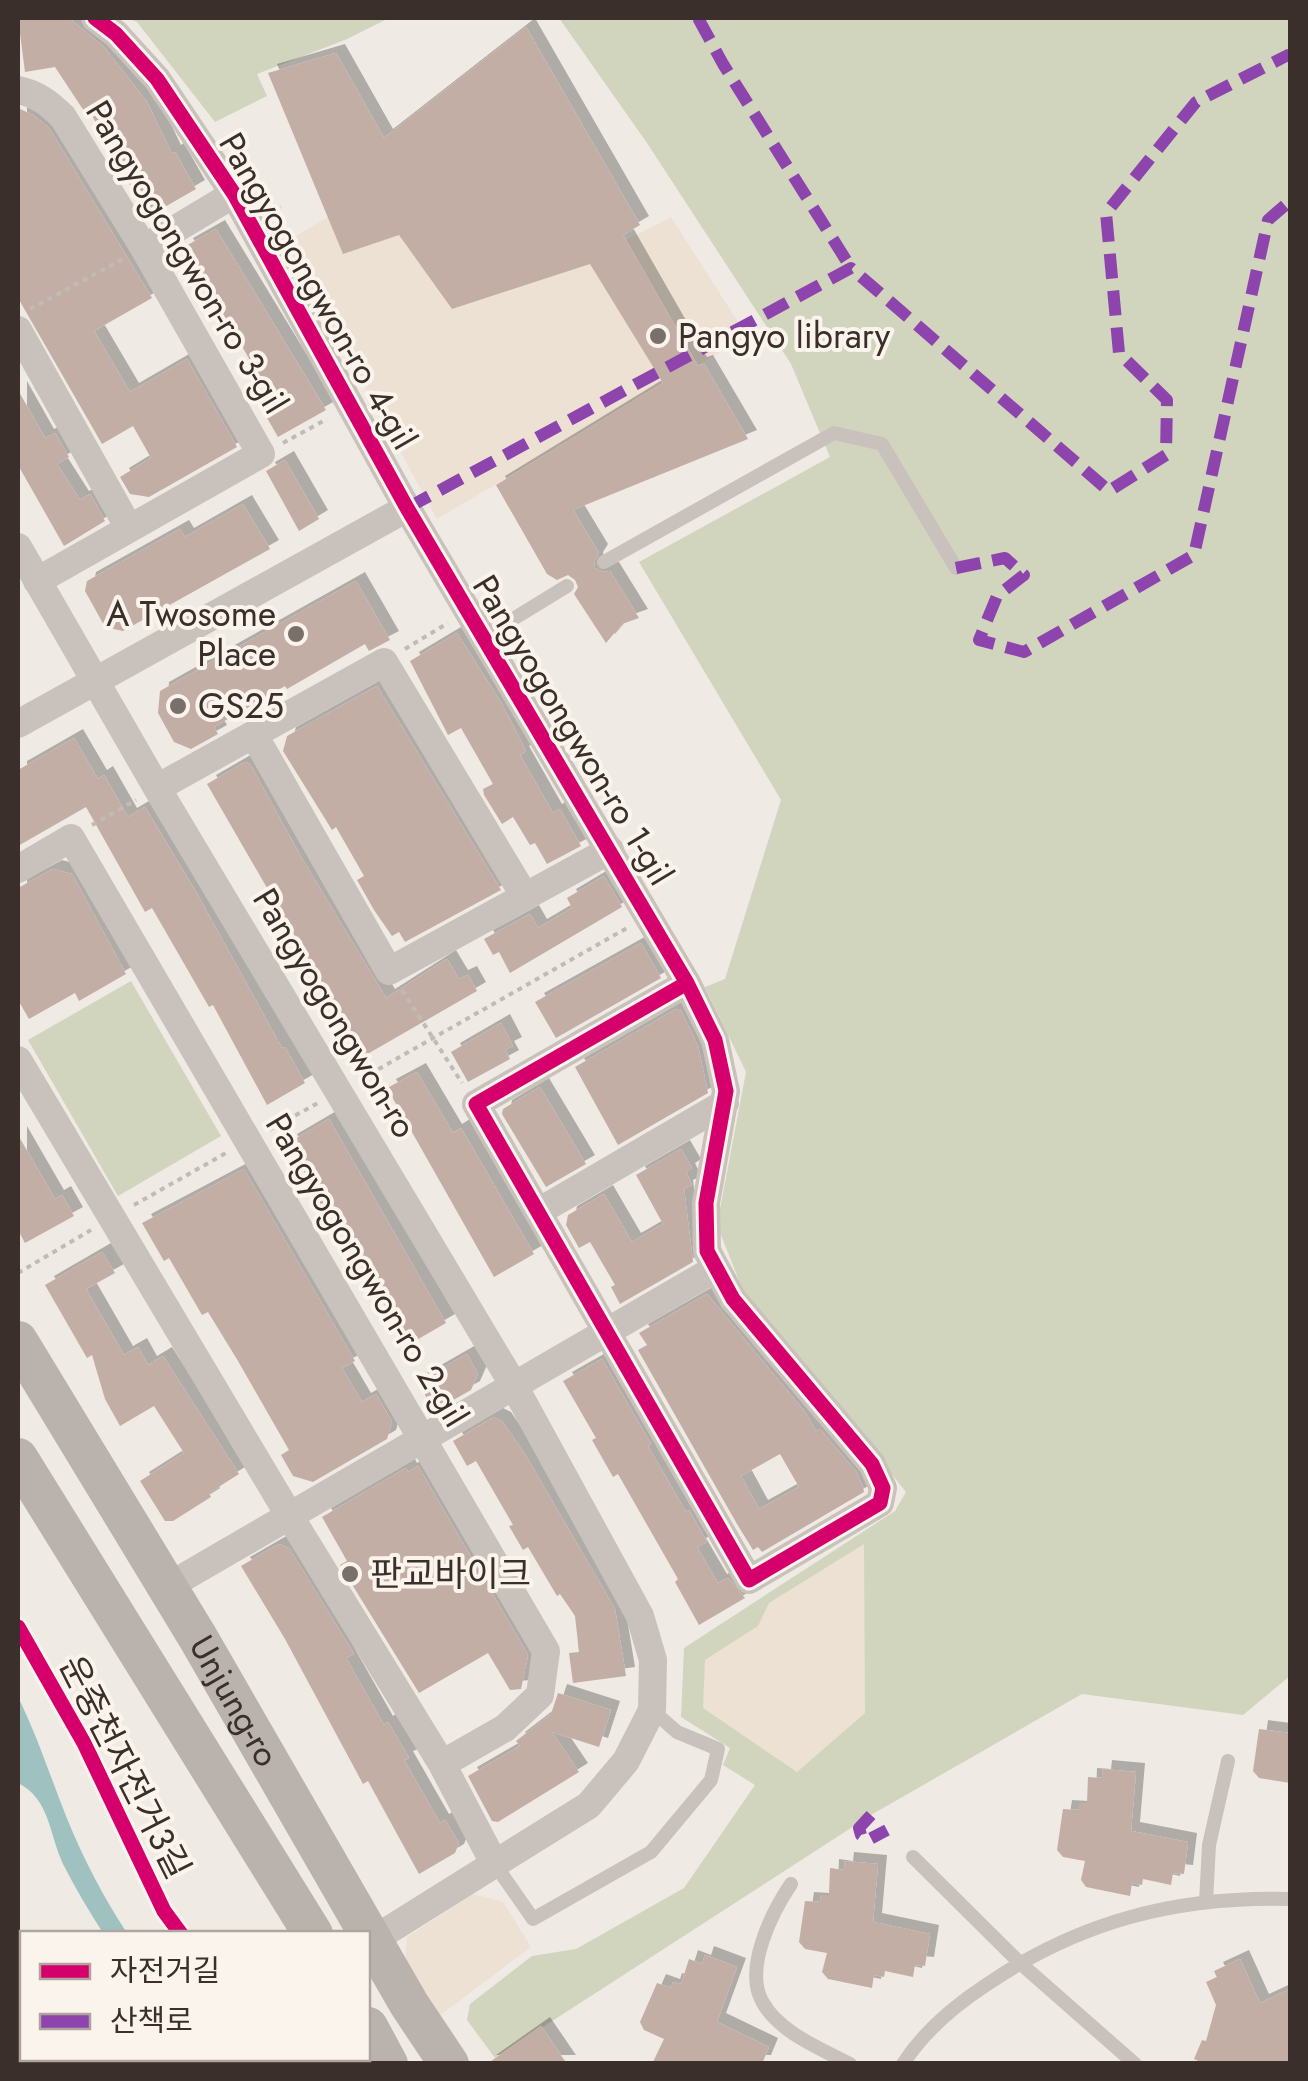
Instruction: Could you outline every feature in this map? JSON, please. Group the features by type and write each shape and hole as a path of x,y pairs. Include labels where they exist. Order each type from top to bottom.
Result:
{"main road":[{"name":"Unjung-ro","path":"18,1341 167,1588 364,1931"},
{"name":"Unjung-ro","path":"18,1458 310,1931"},
{"name":"Unjung-ro","path":"370,1941 449,2064"},
{"path":"370,2031 388,2064"}],"street":[{"name":"Pangyogongwon-ro 4-gil","path":"95,18 116,34 157,79 234,194 407,508"},
{"name":"Pangyogongwon-ro 3-gil","path":"18,90 48,102 63,117 144,248 261,454 36,581"},
{"path":"144,248 234,194"},
{"path":"18,330 130,528"},
{"path":"18,724 407,508"},
{"name":"Pangyogongwon-ro 1-gil","path":"407,508 649,916 715,1040 723,1067 725,1104 706,1203 706,1240 715,1269 733,1298 872,1464 883,1488 880,1503 749,1580 605,1332"},
{"name":"Pangyogongwon-ro","path":"18,547 157,788 513,1384 640,1616 653,1660 652,1710 626,1761 589,1805 370,1941"},
{"path":"157,788 384,662 524,895"},
{"path":"254,735 390,971"},
{"path":"18,869 71,838"},
{"name":"Pangyogongwon-ro 2-gil","path":"71,838 546,1651 540,1695 505,1728 442,1764"},
{"name":"Pangyogongwon-ro 1-gil","path":"390,971 610,850"},
{"path":"605,1332 476,1104 687,982"},
{"path":"18,1060 289,1516 442,1764 494,1863"},
{"path":"538,1212 725,1104"},
{"path":"167,1588 715,1269"}],"lane":[{"path":"604,562 834,433 882,444 956,568"},
{"path":"482,638 567,586"},
{"path":"494,1863 534,1919 651,1852 710,1780 718,1749 677,1732 652,1710"},
{"path":"1206,1902 1209,1845 1228,1761"},
{"path":"913,1857 1020,1962 1134,2064"},
{"path":"790,1884 765,1933 757,1980 761,2000 790,2030 850,2064"},
{"path":"902,2064 939,2021 966,1998 1020,1962 1090,1928 1206,1902 1290,1898"}],"path":[{"path":"18,316 144,248"},
{"path":"261,454 350,406"},
{"path":"384,662 468,610"},
{"path":"71,838 157,788"},
{"path":"18,1274 649,916"},
{"path":"390,971 476,1104"}],"green space":[{"path":"127,18 389,18 257,74 267,96 215,122 137,22"},
{"path":"559,18 1290,18 1290,1676 1243,1715 1082,1694 871,1815 495,2058 467,2020 470,2004 532,1956 576,1949 684,1888 755,1785 723,1765 730,1748 681,1717 684,1648 895,1511 906,1492 742,1288 717,1225 746,1072 705,987 725,979 781,800 639,562 830,457 791,364 647,143"},
{"path":"131,981 221,1136 118,1196 28,1040"}],"shaded area":[{"path":"369,192 560,274 671,217 747,336 437,519 286,242"},
{"path":"864,1544 865,1713 797,1772 703,1708 705,1660 758,1626 769,1603"},
{"path":"473,1894 503,1902 531,1947 434,2020 404,1976 407,1937"}],"water":[{"path":"18,1697 81,1850 126,1931 102,1931 63,1864 43,1808 18,1783"}],"building":[{"path":"18,18 69,18 104,47 147,102 172,154 175,152 196,189 149,216 90,111 86,114 55,67 25,72"},
{"name":"Pangyo library","path":"526,27 640,225 623,235 698,366 704,364 748,439 573,510 599,553 595,568 610,571 639,618 622,624 606,643 574,594 578,587 575,580 568,575 557,580 547,574 496,485 663,383 590,264 452,309 399,235 343,254 268,73 336,53 384,138"},
{"path":"18,108 49,128 152,298 94,331 130,392 187,359 237,447 149,497 130,494 120,477 151,458 133,426 102,444 18,298"},
{"path":"216,229 326,410 278,437 263,411 275,404 228,322 222,326 209,303 214,299 184,247"},
{"path":"18,390 45,438 55,433 69,457 57,464 80,500 90,494 105,521 64,546 18,465"},
{"path":"285,460 319,519 299,531 266,471"},
{"path":"243,504 270,549 123,631 105,627 85,591 87,581 180,529 185,537"},
{"path":"356,581 390,640 369,651 365,644 287,689 285,686 214,727 218,734 191,749 174,742 158,713 160,691"},
{"path":"457,633 502,704 526,751 520,755 553,813 560,809 581,846 547,864 513,817 502,824 484,795 483,789 493,784 461,728 448,735 410,661"},
{"path":"377,686 501,890 405,942 399,932 392,936 374,910 357,880 364,876 336,827 332,830 283,751 287,736"},
{"path":"74,738 98,779 104,775 128,817 145,807 305,1083 267,1105 213,1005 209,1007 152,908 145,912 86,807 18,846 18,770"},
{"path":"245,762 250,764 386,998 447,959 459,979 468,975 477,991 364,1056 207,784"},
{"path":"53,869 72,874 126,974 79,1001 75,993 29,1019 18,1000 18,888"},
{"path":"604,876 622,907 510,973 499,952 493,955 484,939 530,914 538,928 572,908 567,898"},
{"path":"641,943 661,978 556,1038 535,1002"},
{"path":"676,1009 681,1011 698,1046 708,1093 618,1145 575,1067"},
{"path":"501,1023 513,1046 505,1050 510,1059 468,1082 451,1052"},
{"path":"417,1072 453,1133 461,1128 534,1254 494,1277 387,1088"},
{"path":"540,1087 586,1164 546,1187 502,1114 503,1109"},
{"path":"329,1119 446,1323 408,1345 330,1212 324,1216 288,1143"},
{"path":"18,1135 55,1199 62,1195 74,1216 25,1243 18,1230"},
{"path":"681,1149 692,1168 686,1172 692,1185 684,1189 693,1262 620,1304 611,1287 615,1285 590,1242 579,1248 566,1225 568,1215 604,1194 632,1242 663,1224 636,1175"},
{"path":"244,1169 355,1361 342,1368 362,1402 376,1394 392,1422 387,1439 313,1482 293,1476 281,1455 289,1450 238,1361 208,1312 202,1315 169,1258 164,1261 142,1223"},
{"path":"102,1252 115,1273 86,1289 124,1355 138,1347 148,1365 163,1356 239,1474 173,1521 165,1521 140,1481 184,1453 154,1406 120,1426 105,1399 92,1355 87,1358 45,1285"},
{"path":"707,1294 805,1412 816,1431 820,1429 857,1473 864,1492 762,1552 758,1547 753,1550 638,1350 647,1345 639,1333","holes":["780,1454 799,1487 759,1509 741,1476"]},
{"path":"467,1354 478,1374 471,1390 434,1411 418,1382"},
{"path":"602,1359 651,1444 648,1446 707,1542 697,1547 718,1583 728,1578 745,1598 699,1625 675,1582 678,1579 618,1474 613,1477 563,1381"},
{"path":"494,1417 502,1421 526,1456 615,1609 626,1676 573,1683 569,1653 579,1652 575,1616 560,1594 557,1596 528,1547 523,1550 476,1461 467,1466 453,1441"},
{"path":"418,1466 528,1655 521,1689 510,1690 488,1653 419,1693 340,1565 347,1561 322,1517 406,1468 408,1472"},
{"path":"279,1544 289,1548 354,1654 346,1658 384,1725 388,1722 409,1758 404,1760 440,1823 445,1820 459,1843 455,1853 419,1874 368,1781 363,1784 241,1566"},
{"path":"558,1693 611,1710 599,1747 552,1732 579,1772 498,1822 492,1821 468,1776 520,1746 516,1741 551,1714"},
{"path":"1259,1729 1290,1733 1290,1783 1259,1778 1253,1771"},
{"path":"1103,1769 1136,1772 1131,1831 1188,1842 1184,1874 1173,1873 1171,1885 1143,1879 1142,1885 1132,1883 1130,1896 1086,1887 1081,1880 1085,1861 1063,1857 1057,1850 1063,1809 1079,1810 1079,1803 1087,1803 1088,1777 1102,1778"},
{"path":"845,1861 878,1864 873,1922 930,1934 925,1966 915,1965 913,1977 885,1971 884,1977 874,1975 872,1988 828,1979 822,1972 827,1953 805,1949 799,1942 805,1901 820,1902 821,1895 829,1895 830,1868 844,1870"},
{"path":"705,1955 737,1967 717,2022 769,2047 762,2064 652,2064 664,2039 644,2030 640,2022 657,1983 671,1988 673,1982 681,1984 689,1959 702,1964"},
{"path":"1240,1959 1260,2003 1290,1989 1290,2064 1205,2064 1194,2059 1202,2040 1206,2041 1216,2005 1206,1982 1217,1977 1214,1971"},
{"path":"541,2026 567,2064 487,2064"}],"marked path":[{"path":"698,18 851,268"},
{"path":"407,508 851,268 1109,491 1166,455 1167,400 1119,353 1106,213 1196,102 1290,54"},
{"path":"956,568 1005,558 1024,575 997,596 979,640 1024,652 1194,555 1268,220 1290,201"},
{"path":"871,1815 859,1828 861,1835 868,1840 887,1830"}],"cycle path":[{"path":"95,18 116,34 157,79 234,194 407,508 687,983 715,1040 726,1091 706,1203 707,1251 733,1299 872,1464 883,1488 880,1503 749,1580 476,1104 687,983"},
{"name":"운중천자전거3길","path":"18,1627 84,1743 164,1911 179,1931"}],"place":[{"name":"Pangyo library","path":"658,336"},
{"name":"A Twosome Place","path":"296,634"},
{"name":"GS25","path":"178,706"},
{"name":"판교바이크","path":"350,1574"}]}
